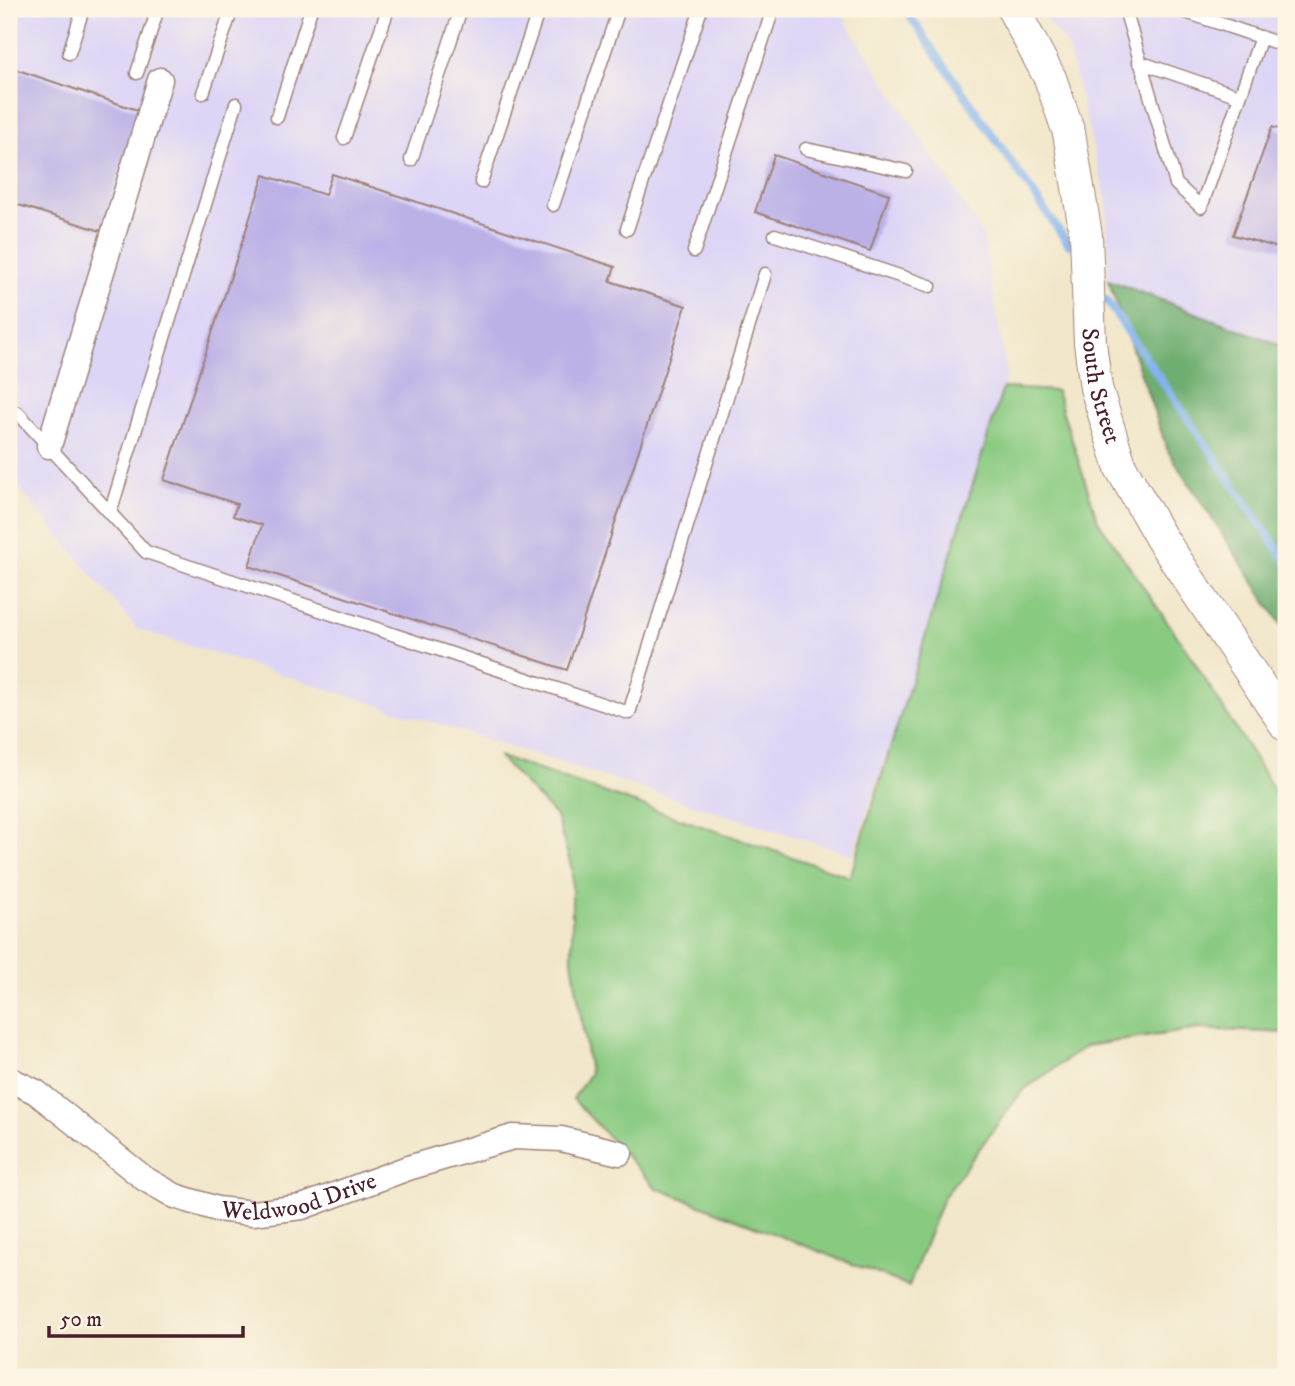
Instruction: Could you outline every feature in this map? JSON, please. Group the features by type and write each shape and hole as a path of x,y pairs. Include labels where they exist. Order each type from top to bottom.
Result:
{"street":[{"name":"South Street","path":"1013,9 1050,78 1069,133 1086,235 1090,343 1096,388 1121,468 1161,538 1286,725"},
{"path":"49,446 148,77"},
{"name":"Weldwood Drive","path":"9,1079 36,1092 145,1179 185,1199 217,1209 253,1213 302,1207 408,1168 513,1137 561,1139 620,1153"}],"lane":[{"path":"69,53 83,9"},
{"path":"148,77 158,9"},
{"path":"203,93 232,9"},
{"path":"277,117 312,9"},
{"path":"344,138 388,9"},
{"path":"411,160 461,9"},
{"path":"481,182 539,9"},
{"path":"552,205 619,9"},
{"path":"626,229 701,9"},
{"path":"694,251 773,9"},
{"path":"1125,9 1176,184 1200,207 1261,37"},
{"path":"1177,9 1286,46"},
{"path":"1139,62 1239,96"},
{"path":"110,513 236,104"},
{"path":"806,149 906,171"},
{"path":"775,235 930,286"},
{"path":"9,410 18,413 146,552 629,713 765,274"}],"shaded area":[{"path":"9,9 838,9 982,233 1007,374 956,549 853,855 137,629 14,482 9,480"},
{"path":"1038,9 1286,9 1286,347 1108,280 1107,203 1068,48"}],"green space":[{"path":"1108,280 1286,347 1286,632 1168,451"},
{"path":"1003,388 1056,391 1098,521 1188,652 1286,809 1286,1033 1198,1029 1086,1046 1022,1091 943,1198 909,1286 656,1188 573,1099 590,1073 572,960 572,869 556,816 498,756 850,877"}],"building":[{"path":"9,67 140,111 101,231 9,202"},
{"path":"1272,127 1286,131 1286,250 1233,235"},
{"path":"774,155 889,194 870,251 755,212"},
{"path":"332,174 615,267 610,281 686,306 567,670 249,566 262,525 233,516 237,504 164,480 264,175 325,195"}],"waterway":[{"path":"905,9 1069,245"},
{"path":"1106,300 1286,561"}]}
